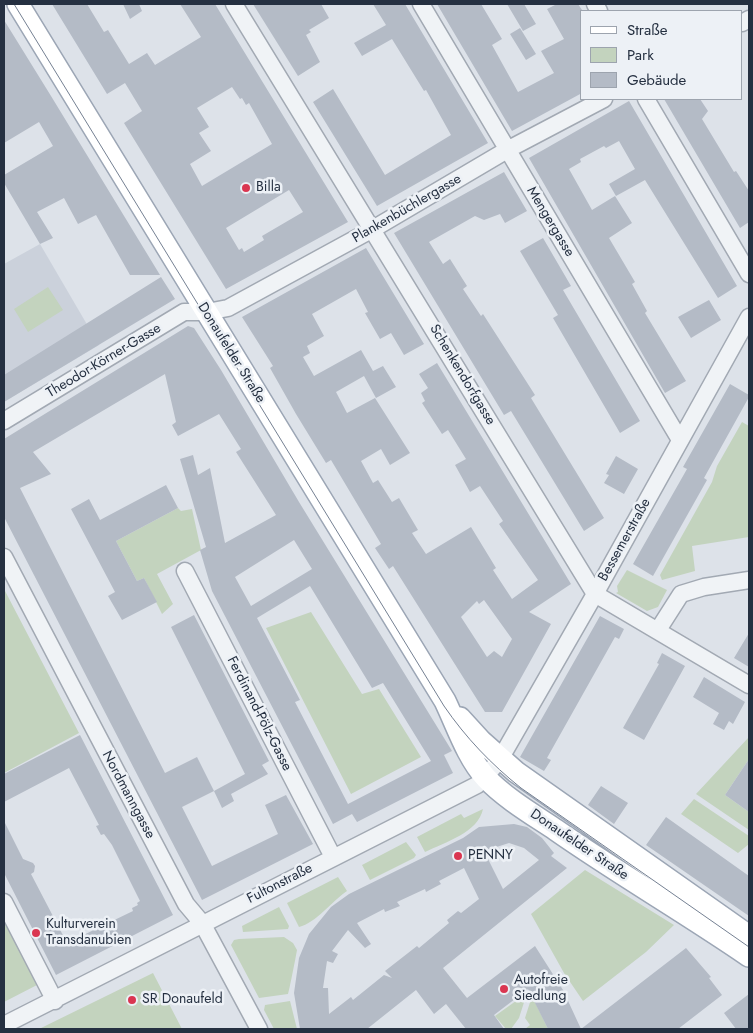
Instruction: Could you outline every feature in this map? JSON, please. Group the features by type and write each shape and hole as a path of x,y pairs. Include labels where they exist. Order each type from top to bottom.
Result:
{"main road":[{"name":"Donaufelder Straße","path":"18,4 445,701 473,761 495,766 635,857 749,936"},
{"name":"Donaufelder Straße","path":"495,766 502,792 574,843 688,914 749,956"}],"street":[{"name":"Schenkendorfgasse","path":"234,4 595,594 749,685"},
{"name":"Mengergasse","path":"421,4 680,440"},
{"name":"Plankenbüchlergasse","path":"207,312 228,308 373,229 507,150 602,100"},
{"path":"647,100 749,274"},
{"name":"Theodor-Körner-Gasse","path":"4,421 184,312 207,312"},
{"name":"Bessemerstraße","path":"495,766 595,594 749,317"},
{"name":"Nordmanngasse","path":"4,557 186,904 202,923 259,1029"},
{"name":"Ferdinand-Pölz-Gasse","path":"185,571 333,857"},
{"path":"658,630 681,594 704,587 749,580"},
{"name":"Fultonstraße","path":"4,1025 477,785 495,766"},
{"path":"4,902 55,1000"}],"shaded area":[{"path":"40,244 99,345 4,402 4,264"}],"green space":[{"path":"48,287 63,310 28,332 14,309"},
{"path":"742,422 749,426 749,537 692,546 695,571 662,580 660,575 712,482 717,466"},
{"path":"178,508 181,511 192,509 201,550 157,574 173,604 162,614 144,578 137,581 116,541"},
{"path":"627,570 667,590 658,607 647,611 616,593 618,592 617,586"},
{"path":"4,589 79,733 4,773"},
{"path":"311,612 362,694 379,689 421,757 351,794 266,628"},
{"path":"749,737 749,759 725,795 749,812 749,830 696,794"},
{"path":"694,799 749,836 749,844 738,853 681,814"},
{"path":"483,809 480,817 468,831 425,852 417,837 461,814 464,818"},
{"path":"406,842 416,855 414,858 370,880 362,865"},
{"path":"585,870 674,925 646,952 583,1001 564,973 531,914"},
{"path":"338,877 347,891 312,921 299,927 287,903"},
{"path":"279,907 289,926 288,929 243,932 242,926"},
{"path":"4,916 37,985 4,1002"},
{"path":"284,937 293,943 297,950 288,994 259,998 231,945 234,940 239,939"},
{"name":"SR Donaufeld","path":"153,973 182,1029 39,1029"},
{"path":"527,993 519,1018 511,1029 506,1029 495,1016"},
{"path":"532,996 548,1029 525,1029 530,1025 525,1018"},
{"path":"290,1001 297,1029 274,1029 264,1010 265,1005"}],"building":[{"path":"52,4 87,4 104,32 108,30 129,64 147,53 155,65 201,37 180,4 215,4 348,222 226,289 124,123 142,111 125,83 107,94","holes":["232,87 246,105 249,103 272,144 202,186 190,164 211,151 199,133 209,127 197,108","289,190 303,212 262,236 264,240 244,252 242,248 239,250 226,228"]},
{"path":"123,4 139,4 142,11 130,19"},
{"path":"253,4 321,4 329,18 309,30 311,32 306,35 320,62 298,76"},
{"path":"373,4 405,4 488,143 377,206 313,102 333,89 385,175 451,135 426,90 424,91 392,39 362,56 354,43 386,25"},
{"path":"437,4 481,4 502,39 492,45 518,92 554,73 541,51 564,39 547,9 557,4 578,4 582,10 580,10 580,94 512,131"},
{"path":"507,4 524,4 536,24 523,31"},
{"path":"4,20 160,275 130,275 96,215 78,224 64,198 37,212 53,238 40,244 4,183 4,175 53,146 39,122 4,143"},
{"path":"520,28 536,54 526,60 510,34"},
{"path":"665,100 701,100 708,111 702,119 734,172 736,171 749,191 749,222 740,228"},
{"path":"629,101 737,286 718,298 645,180 616,196 609,184 635,169 619,141 606,148 604,146 580,159 581,162 569,169 592,210 615,196 632,223 609,238 635,282 632,284 647,311 645,313 686,381 665,393 529,158"},
{"path":"504,172 527,211 505,223 500,214 484,220 475,216 429,242 443,264 450,259 467,286 463,289 481,316 483,314 535,395 531,398 604,518 584,531 511,411 504,415 394,233"},
{"path":"543,238 571,286 563,290 640,421 620,433 553,318 558,315 520,251"},
{"path":"366,248 424,344 404,355 391,333 380,339 365,313 368,312 356,289 312,314 324,336 307,346 310,353 303,357 314,376 361,350 373,371 383,366 396,387 376,398 364,376 336,392 347,413 375,398 410,453 390,465 381,449 361,461 373,483 378,480 392,502 399,498 418,530 412,533 426,554 471,527 496,568 493,570 512,599 538,580 499,524 503,521 480,486 470,492 455,465 466,459 448,430 442,434 422,403 425,401 421,393 428,388 419,374 437,363 571,584 529,612 551,624 502,712 485,712 393,566 389,569 375,548 381,544 331,460 326,463 270,368 273,366 242,317","holes":["484,600 512,639 502,657 494,651 487,657 461,617 477,601 479,604"]},
{"path":"161,277 175,299 4,402 4,375"},
{"path":"709,300 721,320 691,338 678,317"},
{"path":"188,326 194,328 452,751 444,755 453,773 357,822 352,814 333,824 212,591 200,550 206,547 180,459 193,455 198,475 210,468 225,543 276,515 236,452 241,449 219,414 178,436 172,425 176,422 165,374 33,452 51,474 20,488 165,773 197,757 214,791 182,807 212,866 278,834 265,805 286,795 313,844 202,900 4,517 4,439","holes":["294,540 312,569 251,606 235,577","310,586 372,688 383,683 431,761 348,804 295,702 300,700 257,618"]},
{"path":"730,384 749,395 749,397 704,478 707,480 653,576 633,564 687,469 683,467"},
{"path":"616,456 638,469 624,494 604,483 609,475 606,474"},
{"path":"166,485 178,508 116,541 137,581 144,578 157,602 122,620 108,596 115,592 71,509 89,499 100,520"},
{"path":"194,615 269,761 262,765 268,774 231,794 234,801 222,808 214,791 245,774 171,627"},
{"path":"600,616 624,629 619,639 615,637 547,758 551,760 544,771 520,757"},
{"path":"749,633 749,667 734,658"},
{"path":"662,653 685,666 644,740 623,728 659,664 657,663"},
{"path":"704,677 745,702 733,724 729,721 724,730 713,724 719,713 693,697"},
{"path":"80,735 173,915 56,975 4,873 4,821 23,859 33,863 35,866 34,872 31,874 67,943 133,911 132,908 138,905 137,903 140,901 112,845 104,834 101,835 96,826 99,825 69,768 4,802 4,774"},
{"path":"749,759 749,812 725,795"},
{"path":"601,786 628,803 614,824 588,805"},
{"path":"666,817 749,876 749,916 646,845"},
{"path":"514,824 527,827 542,838 554,853 551,856 567,868 443,968 467,998 535,946 563,990 581,1029 548,1029 528,989 494,1015 504,1029 466,1029 446,1004 434,1014 416,990 367,1029 300,1029 294,993 299,958 309,934 331,907 349,894 463,838 479,827","holes":["509,843 524,848 539,860 503,889 484,851","464,868 479,899 461,913 458,911 447,920 449,923 419,948 417,946 385,971 392,978 384,975 353,1000 351,997 329,1014 328,988 323,988 327,961 333,963 338,954 332,951 348,930 365,948 371,944 357,923 384,909 385,912 400,906 397,902 425,889 426,892 441,884 439,881"]},
{"path":"686,948 711,977 709,978 722,995 678,1029 581,1029"},
{"path":"749,994 749,1029 736,1029 724,1013"}],"tram line":[{"path":"14,4 444,706 461,729 499,770 521,788 749,947"}],"place":[{"name":"Billa","path":"246,188"},
{"name":"PENNY","path":"458,856"},
{"name":"Kulturverein Transdanubien","path":"36,933"},
{"name":"Autofreie Siedlung","path":"504,989"},
{"name":"SR Donaufeld","path":"132,1000"}]}
